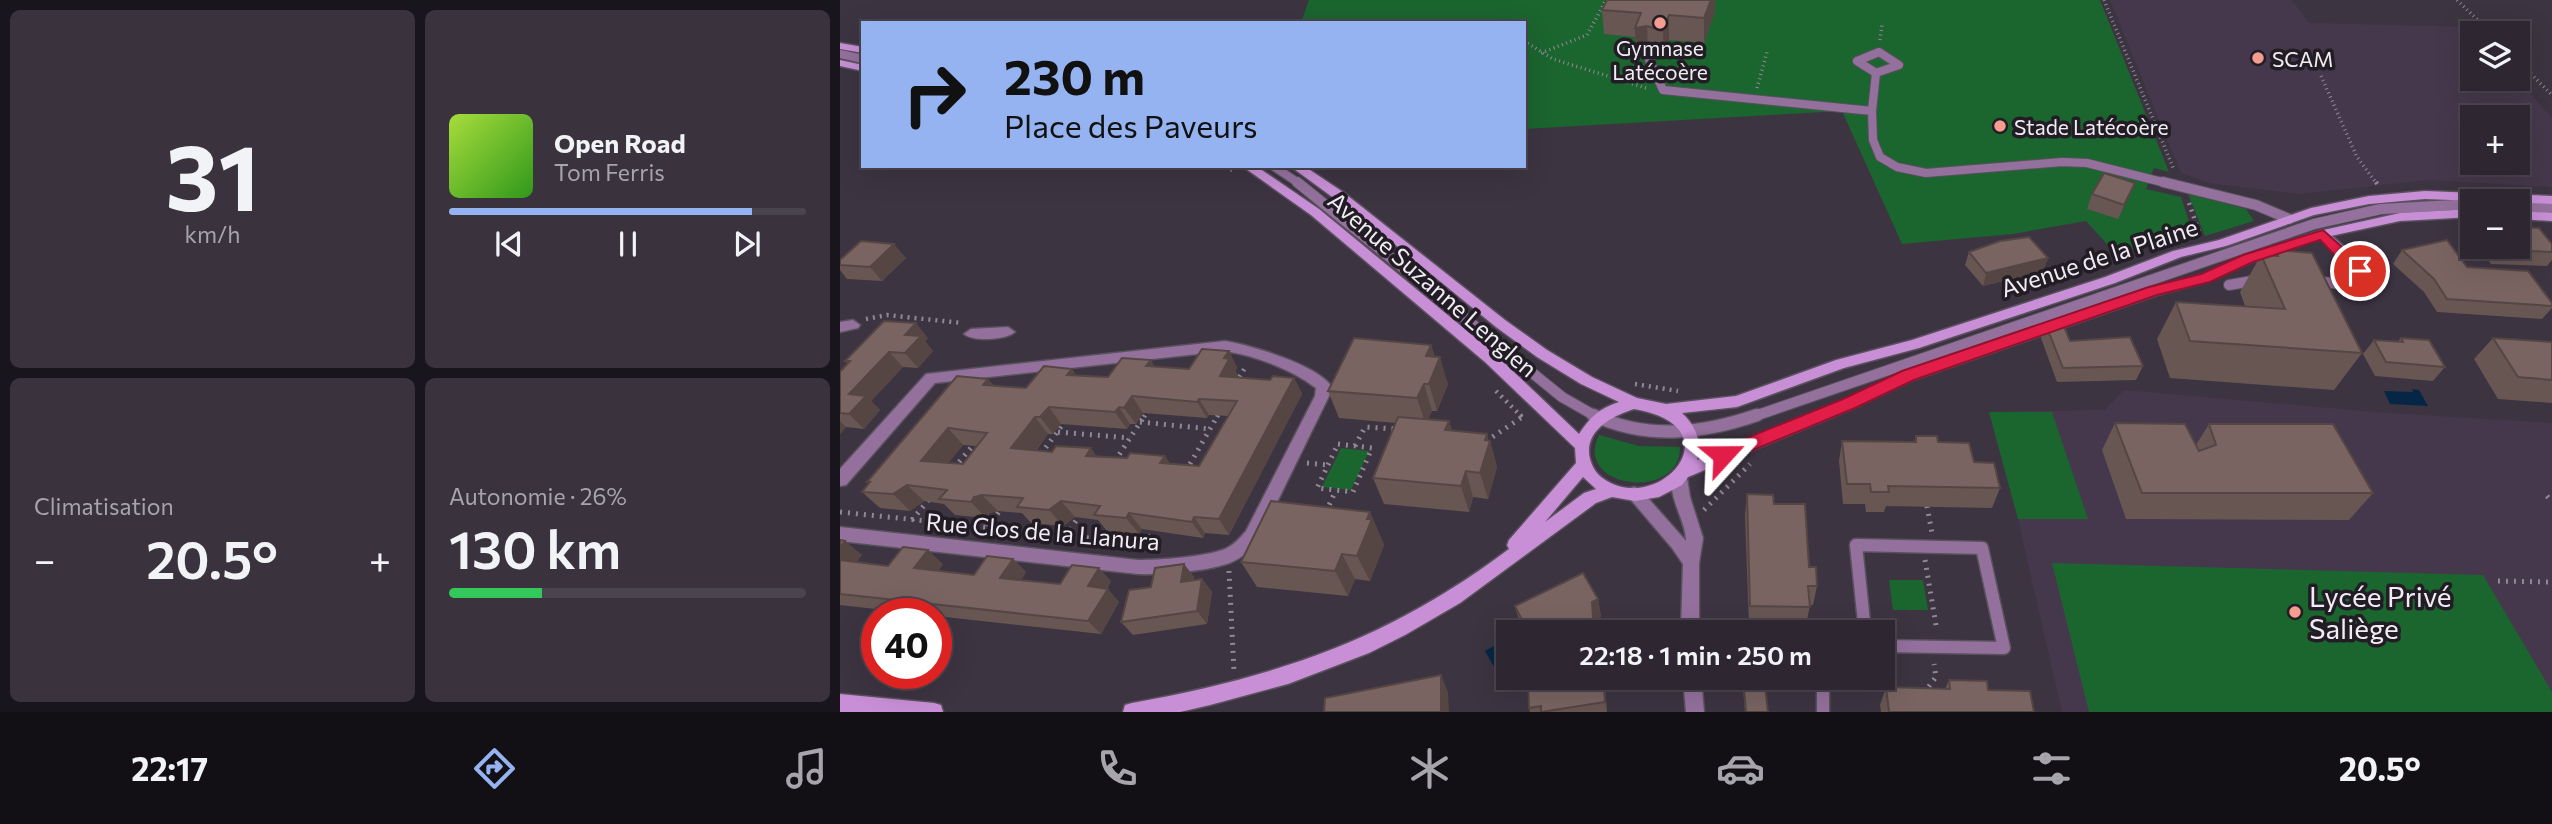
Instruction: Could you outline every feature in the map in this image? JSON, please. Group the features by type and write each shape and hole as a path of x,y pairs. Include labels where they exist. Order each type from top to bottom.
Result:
{"street":[{"path":"840,46 861,50"},
{"path":"840,63 861,68"},
{"name":"Avenue Suzanne Lenglen","path":"1251,168 1315,212 1490,358 1581,445"},
{"name":"Avenue Suzanne Lenglen","path":"1299,168 1344,199 1513,335 1581,380 1634,403 1668,410"},
{"name":"Avenue de la Plaine","path":"1668,410 1737,401 1841,364 1914,344 2110,280 2176,254 2222,243 2289,219 2334,207 2395,197 2474,195 2552,200"},
{"name":"Avenue de la Plaine","path":"1634,494 1659,489 1682,474 1849,404 1908,376 2154,291 2205,278 2248,259 2323,234 2379,220 2460,214"},
{"path":"2530,216 2552,217"},
{"path":"2323,234 2347,256 2372,287"},
{"path":"968,330 1008,332"},
{"path":"840,480 931,379 1224,346 1255,355 1318,381 1324,386 1322,396 1252,536 1228,556"},
{"path":"1634,403 1608,411 1597,418 1586,431 1581,445 1584,465 1598,482 1613,490 1634,494 1678,543 1691,563"},
{"path":"1668,410 1686,423 1694,448 1682,474 1682,496 1695,538 1691,563 1690,620"},
{"path":"1501,562 1584,465"},
{"path":"1132,712 1234,691 1338,656 1433,611 1590,498 1613,490"},
{"name":"Rue Clos de la Llanura","path":"840,534 1162,568 1228,556"},
{"path":"1693,690 1695,712"},
{"path":"840,703 858,708 934,712"}],"lane":[{"path":"840,54 861,59"},
{"path":"1648,57 1664,90 1872,111"},
{"path":"1876,73 1872,146 1880,158 1903,170 1926,173 2050,162 2087,163 2256,205 2289,219"},
{"path":"1276,168 1314,194 1562,397 1597,418 1642,433 1691,433 1748,418 2314,224 2381,209 2460,206"},
{"path":"2530,207 2552,209"},
{"path":"2229,285 2270,277"},
{"path":"2305,281 2372,287"},
{"path":"1864,620 1856,545 1982,548 2004,648 1895,646"},
{"path":"1823,690 1824,712"}],"path":[{"path":"1541,53 1587,35 1606,0"},
{"path":"2104,0 2184,187 2200,235 2188,237"},
{"path":"2457,0 2479,21"},
{"path":"1526,42 1541,53 1603,77 1664,90"},
{"path":"1758,99 1757,86 1767,52"},
{"path":"2530,73 2552,95"},
{"path":"2321,76 2357,157 2377,184"},
{"path":"847,326 860,320 887,315 960,322 968,330"},
{"path":"1229,395 1255,355"},
{"path":"1109,471 1155,399"},
{"path":"1184,473 1223,406"},
{"path":"1039,457 1072,412"},
{"path":"1479,437 1491,438 1522,418"},
{"path":"1355,446 1368,420"},
{"path":"1140,422 1210,429"},
{"path":"1364,426 1404,430"},
{"path":"1058,432 1130,438"},
{"path":"953,470 976,441 987,442"},
{"path":"1338,444 1355,446 1372,447 1353,492 1317,488 1338,444"},
{"path":"1034,446 1046,448"},
{"path":"1699,514 1758,456"},
{"path":"947,458 961,460"},
{"path":"1323,520 1336,490"},
{"path":"912,521 936,491"},
{"path":"2547,496 2552,502"},
{"path":"988,527 1010,497"},
{"path":"1924,706 1922,695 1936,677 1938,638 1928,595 1924,555 1933,539 1927,506"},
{"path":"840,512 1147,544"},
{"path":"1066,536 1080,514"},
{"path":"1138,566 1147,544 1146,539 1159,517"},
{"path":"1228,556 1234,660"},
{"path":"2498,581 2552,582"}],"shaded area":[{"path":"2110,0 2292,0 2309,23 2460,27 2460,91 2528,91 2552,118 2552,187 2429,180 2298,194 2210,183 2181,173"},
{"name":"Lycée Privé Saliège","path":"2124,390 2373,412 2552,423 2552,712 2062,712 2018,519 1989,412 2105,410"}],"green space":[{"name":"Stade Latécoère","path":"1309,0 2100,0 2169,172 2154,168 2146,189 2181,197 2192,231 2116,254 2086,221 2013,234 1902,244 1842,111 1526,129 1526,21 1302,21"},
{"path":"2188,194 2246,209 2254,221 2205,236"},
{"path":"1989,412 2052,412 2088,519 2018,519"},
{"path":"1599,435 1639,446 1680,447 1676,464 1664,476 1648,482 1630,482 1613,477 1600,467 1595,453"},
{"path":"1341,448 1369,451 1351,490 1322,487"},
{"path":"2052,563 2483,575 2552,692 2552,712 2089,712"},
{"path":"1889,580 1923,580 1928,610 1893,610"}],"water":[{"path":"2412,389 2419,390 2428,406 2390,404 2384,391 2413,392"},
{"path":"1496,645 1496,670 1485,651"}],"building":[{"path":"1607,0 1711,0 1704,18 1669,15 1663,31 1647,26 1635,28 1641,13 1602,10"},
{"path":"2104,173 2135,183 2124,205 2092,194"},
{"path":"2530,228 2539,228 2552,244 2552,252 2530,251"},
{"path":"2029,237 2048,258 1986,273 1969,252 2000,241"},
{"path":"2447,240 2467,267 2528,271 2552,306 2447,299 2434,279 2402,250"},
{"path":"861,241 894,244 870,267 840,265 840,260"},
{"path":"2276,250 2312,253 2362,353 2190,341 2176,302 2285,309 2261,255 2278,256"},
{"path":"2061,319 2070,341 2130,337 2143,366 2063,368 2046,325"},
{"path":"884,321 916,323 905,335 921,336 905,353 889,352 849,394 866,396 849,414 840,413 840,372 850,361 845,361"},
{"path":"1354,338 1431,345 1426,356 1440,357 1429,384 1424,384 1417,398 1328,391"},
{"path":"2401,338 2429,340 2445,367 2386,362 2374,340 2403,342"},
{"path":"2493,338 2552,342 2552,380 2518,377"},
{"path":"1202,349 1229,351 1224,358 1229,359 1220,376 1270,380 1273,376 1294,378 1219,519 1194,517 1192,522 1129,513 1126,518 1094,515 1100,506 1061,501 1049,510 1017,507 1023,498 982,495 974,497 971,502 939,499 947,490 907,485 893,494 862,492 870,482 867,482 957,376 988,379 983,385 1026,388 1044,366 1072,369 1067,375 1108,377 1122,358 1151,360 1146,366 1189,369","holes":["1132,396 1197,402 1199,399 1237,401 1199,466 1160,463 1165,456 1130,453 1127,458 1086,456 1091,448 1056,446 1052,452 1011,448 1035,417 1040,417 1049,407 1115,412 1119,407 1124,408","948,428 987,433 963,464 921,461"]},
{"path":"1398,417 1449,421 1445,430 1487,434 1485,440 1490,441 1480,473 1466,471 1461,486 1373,478"},
{"path":"2115,423 2185,424 2199,451 2216,445 2209,424 2333,424 2373,493 2142,493"},
{"path":"1916,436 1937,436 1938,442 1969,443 1974,462 1994,463 2000,488 1888,486 1889,492 1871,492 1870,484 1847,484 1842,441 1916,442"},
{"path":"1747,494 1773,495 1774,504 1805,504 1809,567 1816,567 1817,586 1808,586 1810,607 1750,606"},
{"path":"1271,501 1370,512 1367,519 1372,519 1357,556 1342,554 1335,571 1241,562"},
{"path":"903,547 928,550 914,568 974,575 987,556 1013,559 1000,578 1060,584 1072,565 1099,568 1088,586 1108,589 1088,621 952,606 952,598 877,598 840,594 840,560 888,566"},
{"path":"1184,564 1181,582 1202,579 1197,611 1121,622 1129,590 1151,587 1155,568"},
{"path":"1583,573 1598,599 1592,602 1593,620 1522,620 1515,606"},
{"path":"1441,675 1441,712 1324,712 1325,698"},
{"path":"1949,680 1987,681 1988,690 2030,691 2034,712 1889,712 1886,690 1895,690 1895,687 1950,689"},
{"path":"1528,690 1604,690 1605,702 1541,712 1541,706 1529,708"},
{"path":"1744,690 1765,690 1768,712 1746,712"}],"place":[{"name":"Gymnase Latécoère","path":"1660,23"},
{"name":"SCAM","path":"2258,58"},
{"name":"Stade Latécoère","path":"2000,126"},
{"name":"Lycée Privé Saliège","path":"2295,612"}],"route":[{"path":"1723,455 1849,404 1908,376 2154,291 2205,278 2248,259 2323,234 2360,271"}]}
